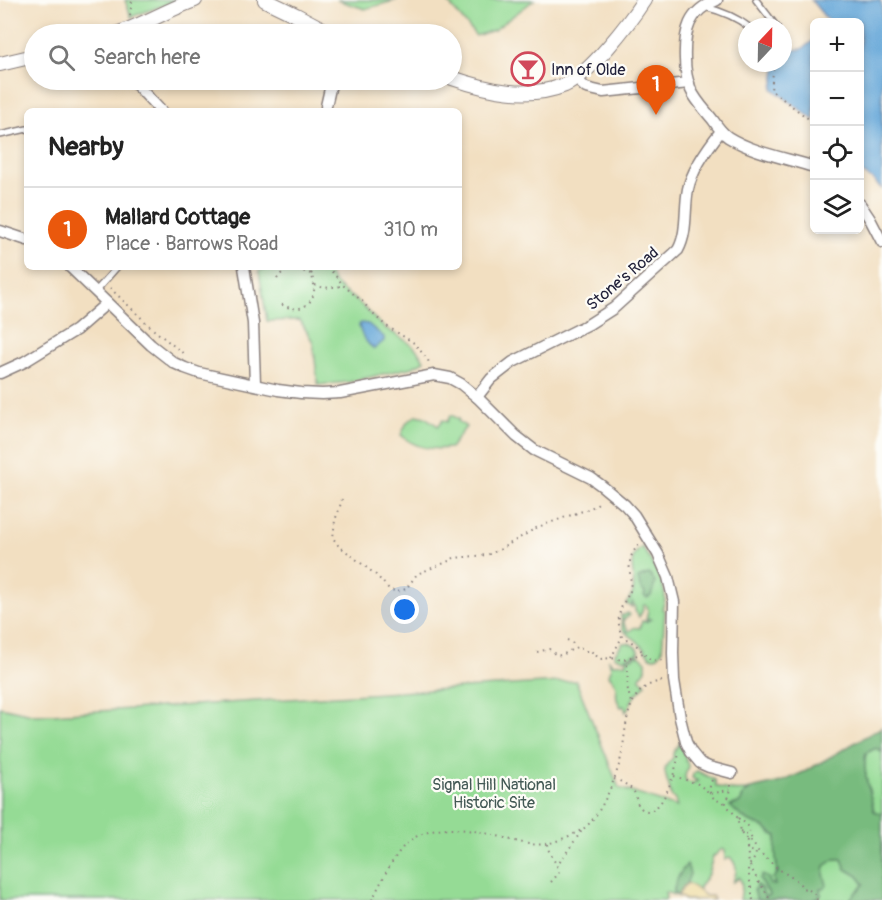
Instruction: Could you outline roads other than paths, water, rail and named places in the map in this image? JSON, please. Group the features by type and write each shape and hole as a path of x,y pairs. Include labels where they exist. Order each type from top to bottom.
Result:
{"street":[{"path":"141,24 195,0"},
{"path":"265,0 313,24"},
{"path":"462,81 496,91 509,92 546,90 566,84 576,79 625,27 644,0"},
{"path":"717,0 704,7 692,18 687,27 685,63 692,92 721,131 728,136 748,146 810,166"},
{"path":"0,64 24,59"},
{"path":"576,79 586,88 603,92 689,83"},
{"path":"141,90 158,108"},
{"path":"326,106 330,90"},
{"name":"Stone's Road","path":"477,397 491,380 513,362 589,324 614,308 678,250 683,242 691,179 721,131"},
{"path":"864,210 882,242"},
{"path":"0,231 24,239"},
{"path":"73,270 151,345 174,363 199,373 301,393 340,393 434,375 450,378 477,397 516,436 534,450 591,478 612,494 634,515 665,569 671,586 674,602 674,680 680,718 688,746 700,763 732,773"},
{"path":"244,270 253,323 255,384"},
{"path":"0,373 24,362 76,330 106,303"}],"lane":[{"path":"756,0 770,18"},
{"path":"704,7 738,20"},
{"path":"0,135 24,130"},
{"path":"95,292 114,270"}],"water":[{"path":"811,0 880,0 882,5 882,189 864,174 864,18 826,18"},
{"path":"810,43 810,117 773,89 776,72 792,72 792,50 802,49"},
{"path":"368,324 384,337 384,341 374,349 362,335 359,325"}],"place":[{"name":"Inn of Olde","path":"528,69"},
{"name":"Mallard Cottage","path":"656,115"}],"park label":[{"name":"Signal Hill National Historic Site","path":"494,793"}]}
